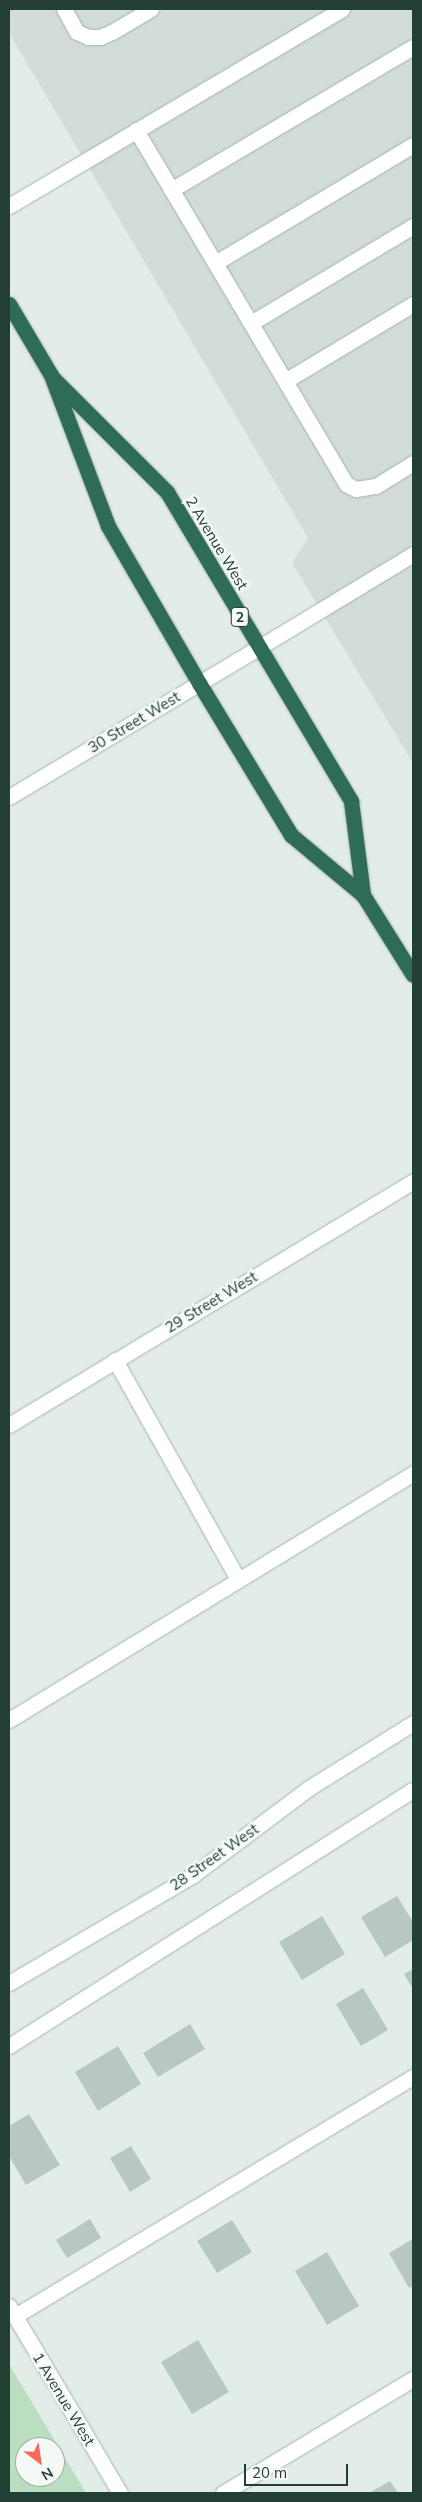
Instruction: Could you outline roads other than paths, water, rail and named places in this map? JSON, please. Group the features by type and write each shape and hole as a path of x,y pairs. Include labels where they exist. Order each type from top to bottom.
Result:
{"highway":[{"name":"2 Avenue West","path":"9,304 51,375 108,526 199,683 291,835 363,895 413,976"},
{"name":"2 Avenue West","path":"51,375 167,492 350,801 363,895"}],"street":[{"path":"64,9 77,32 88,37 100,37 151,9"},
{"path":"9,206 332,11"},
{"path":"172,190 413,47"},
{"path":"136,130 346,484 356,489 376,486 413,463"},
{"path":"214,263 413,145"},
{"path":"251,323 413,226"},
{"path":"286,381 413,304"},
{"name":"30 Street West","path":"9,796 413,554"},
{"name":"29 Street West","path":"9,1424 413,1181"},
{"path":"115,1360 238,1579"},
{"path":"9,1720 413,1473"},
{"name":"28 Street West","path":"9,1983 192,1875 317,1782 413,1723"},
{"path":"9,2046 413,1790"},
{"path":"12,2311 413,2077"},
{"name":"1 Avenue West","path":"12,2311 120,2493"},
{"path":"223,2493 413,2379"}]}
